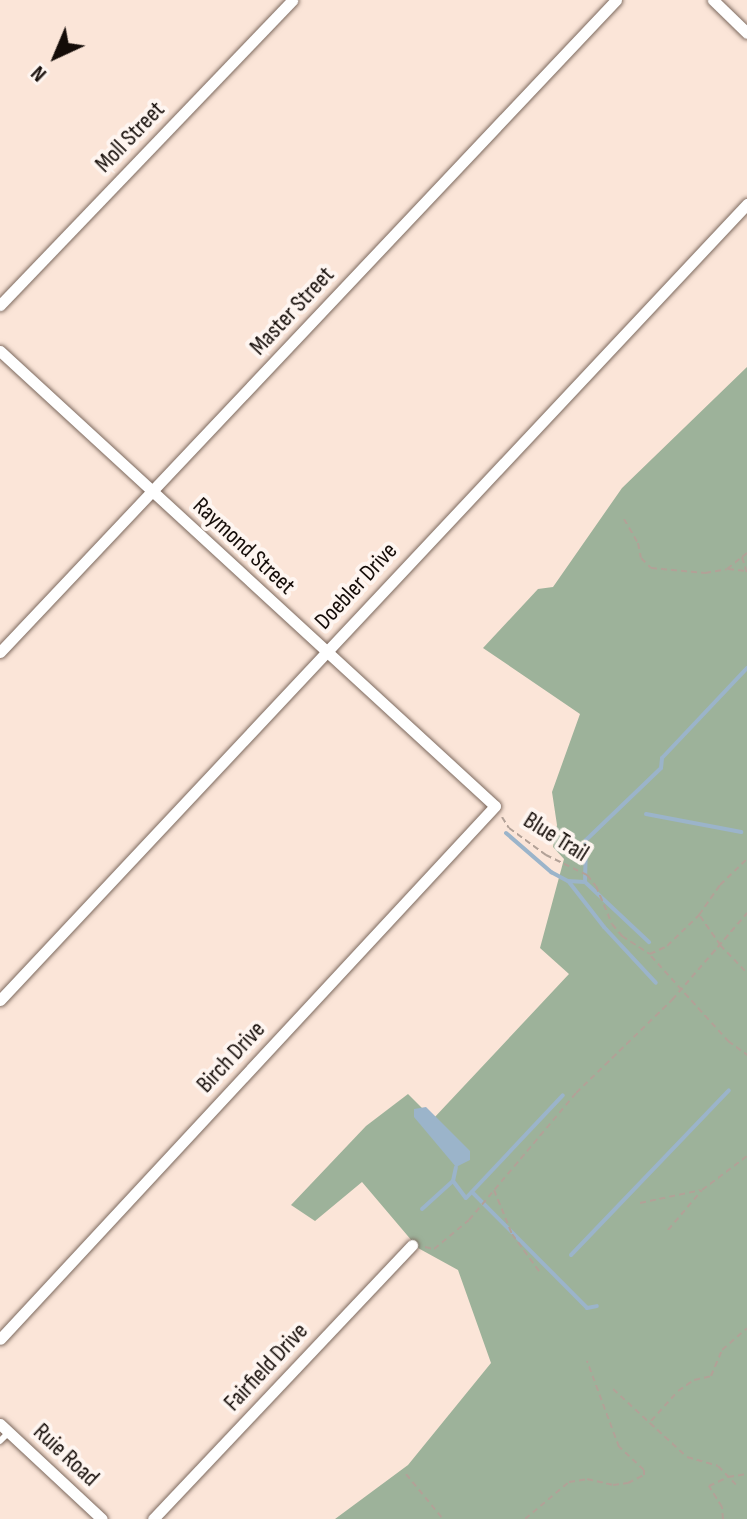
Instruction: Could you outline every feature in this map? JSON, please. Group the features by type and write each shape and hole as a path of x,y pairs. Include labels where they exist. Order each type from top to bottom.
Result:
{"street":[{"name":"Moll Street","path":"0,305 292,0"},
{"name":"Master Street","path":"0,652 616,0"},
{"path":"713,0 747,33"},
{"name":"Doebler Drive","path":"0,1000 747,204"},
{"name":"Raymond Street","path":"0,351 495,806"},
{"name":"Birch Drive","path":"0,1339 495,806"},
{"name":"Fairfield Drive","path":"153,1519 412,1245"},
{"name":"Ruie Road","path":"3,1432 102,1519"}],"path":[{"path":"624,519 638,543 641,558 651,568 705,573 727,569 746,572 742,557"},
{"path":"727,569 747,553"},
{"name":"Blue Trail","path":"495,806 509,828 546,855 587,875 612,924 622,936 650,954 682,986 728,1041 747,1055"},
{"path":"650,954 667,946 699,915 720,885 747,859"},
{"path":"412,1245 434,1249 469,1220 576,1093 672,1000 747,913"},
{"path":"699,915 720,945 747,973"},
{"path":"668,1230 702,1190 747,1156"},
{"path":"493,1189 512,1234 539,1271"},
{"path":"640,1203 702,1190"},
{"path":"651,1421 678,1391 694,1380 711,1376 722,1350 747,1328"},
{"path":"525,1519 569,1482 587,1479 613,1485 644,1475 644,1470 619,1447 608,1425 587,1361"},
{"path":"613,1389 687,1457 718,1466 738,1487"},
{"path":"406,1474 443,1519"},
{"path":"723,1519 722,1507 709,1486 728,1477 747,1474"}],"green space":[{"path":"747,367 747,1519 335,1519 408,1465 491,1363 458,1270 418,1248 362,1182 315,1221 291,1205 366,1126 408,1094 433,1119 569,974 540,948 564,859 553,847 557,825 552,792 580,714 483,648 538,589 553,587 622,488"}],"water":[{"path":"426,1107 470,1151 470,1160 456,1167 414,1117 414,1109"}],"waterway":[{"path":"585,882 586,840 661,768 662,758 747,668"},
{"path":"646,814 741,832"},
{"path":"506,833 551,872 568,881 585,882 649,942"},
{"path":"569,882 604,927 656,983"},
{"path":"571,1255 729,1090"},
{"path":"422,1209 453,1181 466,1198 563,1095"},
{"path":"453,1181 456,1167"},
{"path":"472,1192 587,1308 597,1306"}]}
